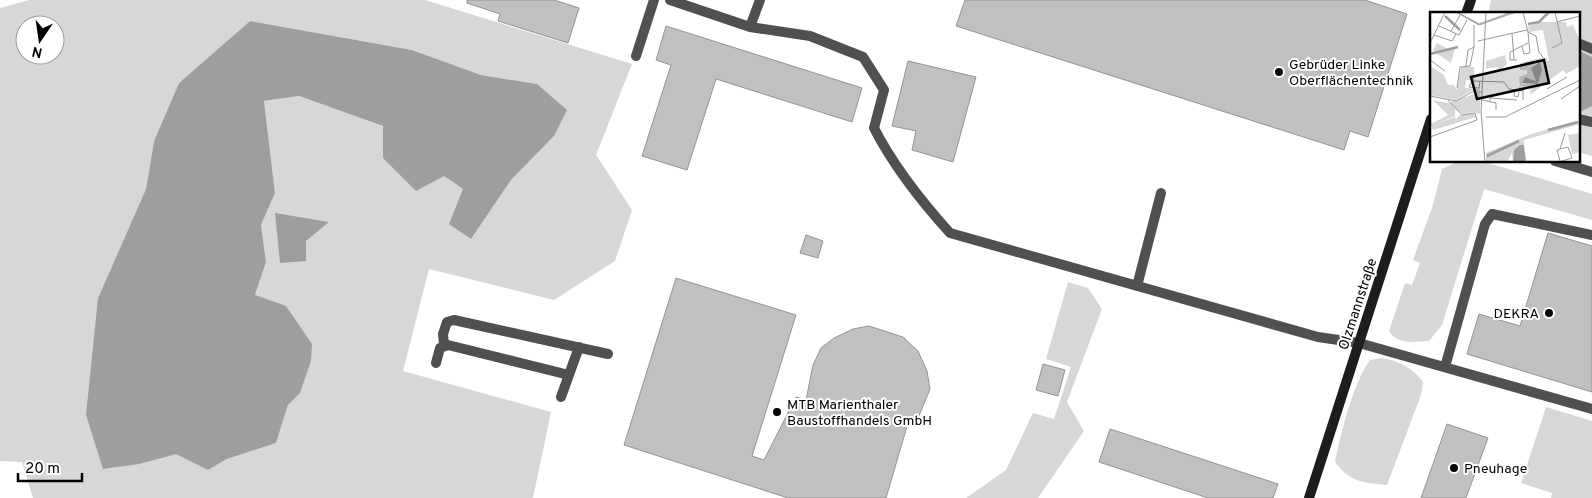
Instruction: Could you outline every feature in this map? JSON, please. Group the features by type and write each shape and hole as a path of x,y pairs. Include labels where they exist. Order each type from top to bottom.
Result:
{"main road":[{"path":"1467,12 1471,0"},
{"name":"Olzmannstraße","path":"1309,498 1430,122"}],"lane":[{"path":"636,56 654,0"},
{"path":"670,0 750,27 810,36 863,58 884,90 874,128 888,154 926,206 950,233 1318,337 1359,343 1592,409"},
{"path":"750,27 760,0"},
{"path":"1580,44 1592,49"},
{"path":"1558,162 1592,172"},
{"path":"1137,286 1161,193"},
{"path":"1444,366 1485,224 1492,214 1592,235"},
{"path":"444,345 443,334 447,322 454,320 608,354"},
{"path":"436,363 440,348 444,345"},
{"path":"444,345 569,375"},
{"path":"561,397 579,347"}],"shaded area":[{"path":"29,0 425,0 632,64 596,155 632,210 615,261 554,300 429,269 403,371 551,412 533,498 33,498 22,462 0,461 0,8","holes":["250,21 412,50 481,75 537,84 554,136 511,180 471,239 463,189 444,176 383,158 383,126 299,96 264,101 275,193 261,225 266,262 255,295 300,393 288,405 276,443 227,459 208,470 176,453 98,298 146,189 154,141 179,83","275,214 328,222 306,241"]},
{"path":"1491,0 1592,0 1592,156 1580,153 1580,12 1488,12"},
{"path":"250,21 412,50 481,75 537,84 567,110 554,136 511,180 471,239 449,224 463,189 444,176 416,191 383,158 383,126 299,96 264,101 275,193 261,225 266,262 255,295 286,306 312,344 311,361 300,393 288,405 276,443 227,459 208,470 176,454 139,464 103,469 86,415 98,298 146,189 154,141 179,83"},
{"path":"1580,51 1592,57 1592,106 1580,112"},
{"path":"1457,162 1485,162 1592,194 1592,220 1484,189 1442,325 1429,341 1402,341 1389,331 1405,283 1412,285 1420,263 1413,260 1433,205 1442,169"},
{"path":"275,213 329,222 306,241 306,261 280,263"},
{"path":"1068,282 1088,288 1102,309 1067,402 1084,431 1038,498 966,498 1006,470 1033,413 1054,419 1071,367 1046,359"},
{"path":"1382,358 1405,366 1423,382 1421,395 1387,485 1352,478 1335,462 1344,423 1358,382 1370,360"},
{"path":"1546,407 1592,421 1592,498 1551,498 1552,493 1521,483"}],"building":[{"path":"467,0 554,0 579,8 568,43 498,21 500,14 467,3"},
{"name":"Gebrüder Linke Oberflächentechnik","path":"965,0 1365,0 1407,14 1368,137 1350,131 1344,150 956,26"},
{"path":"666,26 862,88 852,122 716,79 687,170 642,156 671,65 656,60"},
{"path":"908,61 976,77 953,162 912,150 916,131 892,126"},
{"name":"DEKRA","path":"1548,233 1592,246 1592,392 1467,354 1479,314 1520,326"},
{"path":"806,235 823,241 818,258 800,253"},
{"name":"MTB Marienthaler Baustoffhandels GmbH","path":"676,278 796,315 752,456 764,460 796,397 806,400 813,365 821,348 834,338 853,329 869,326 903,337 918,351 927,371 930,389 918,418 908,423 886,498 788,498 624,445"},
{"path":"1043,364 1065,370 1058,396 1036,390"},
{"name":"Pneuhage","path":"1447,424 1488,438 1466,498 1421,498"},
{"path":"1110,429 1278,484 1273,498 1208,498 1099,462"}],"place":[{"name":"Gebrüder Linke Oberflächentechnik","path":"1279,72"},
{"name":"DEKRA","path":"1549,313"},
{"name":"MTB Marienthaler Baustoffhandels GmbH","path":"777,412"},
{"name":"Pneuhage","path":"1454,468"}]}
